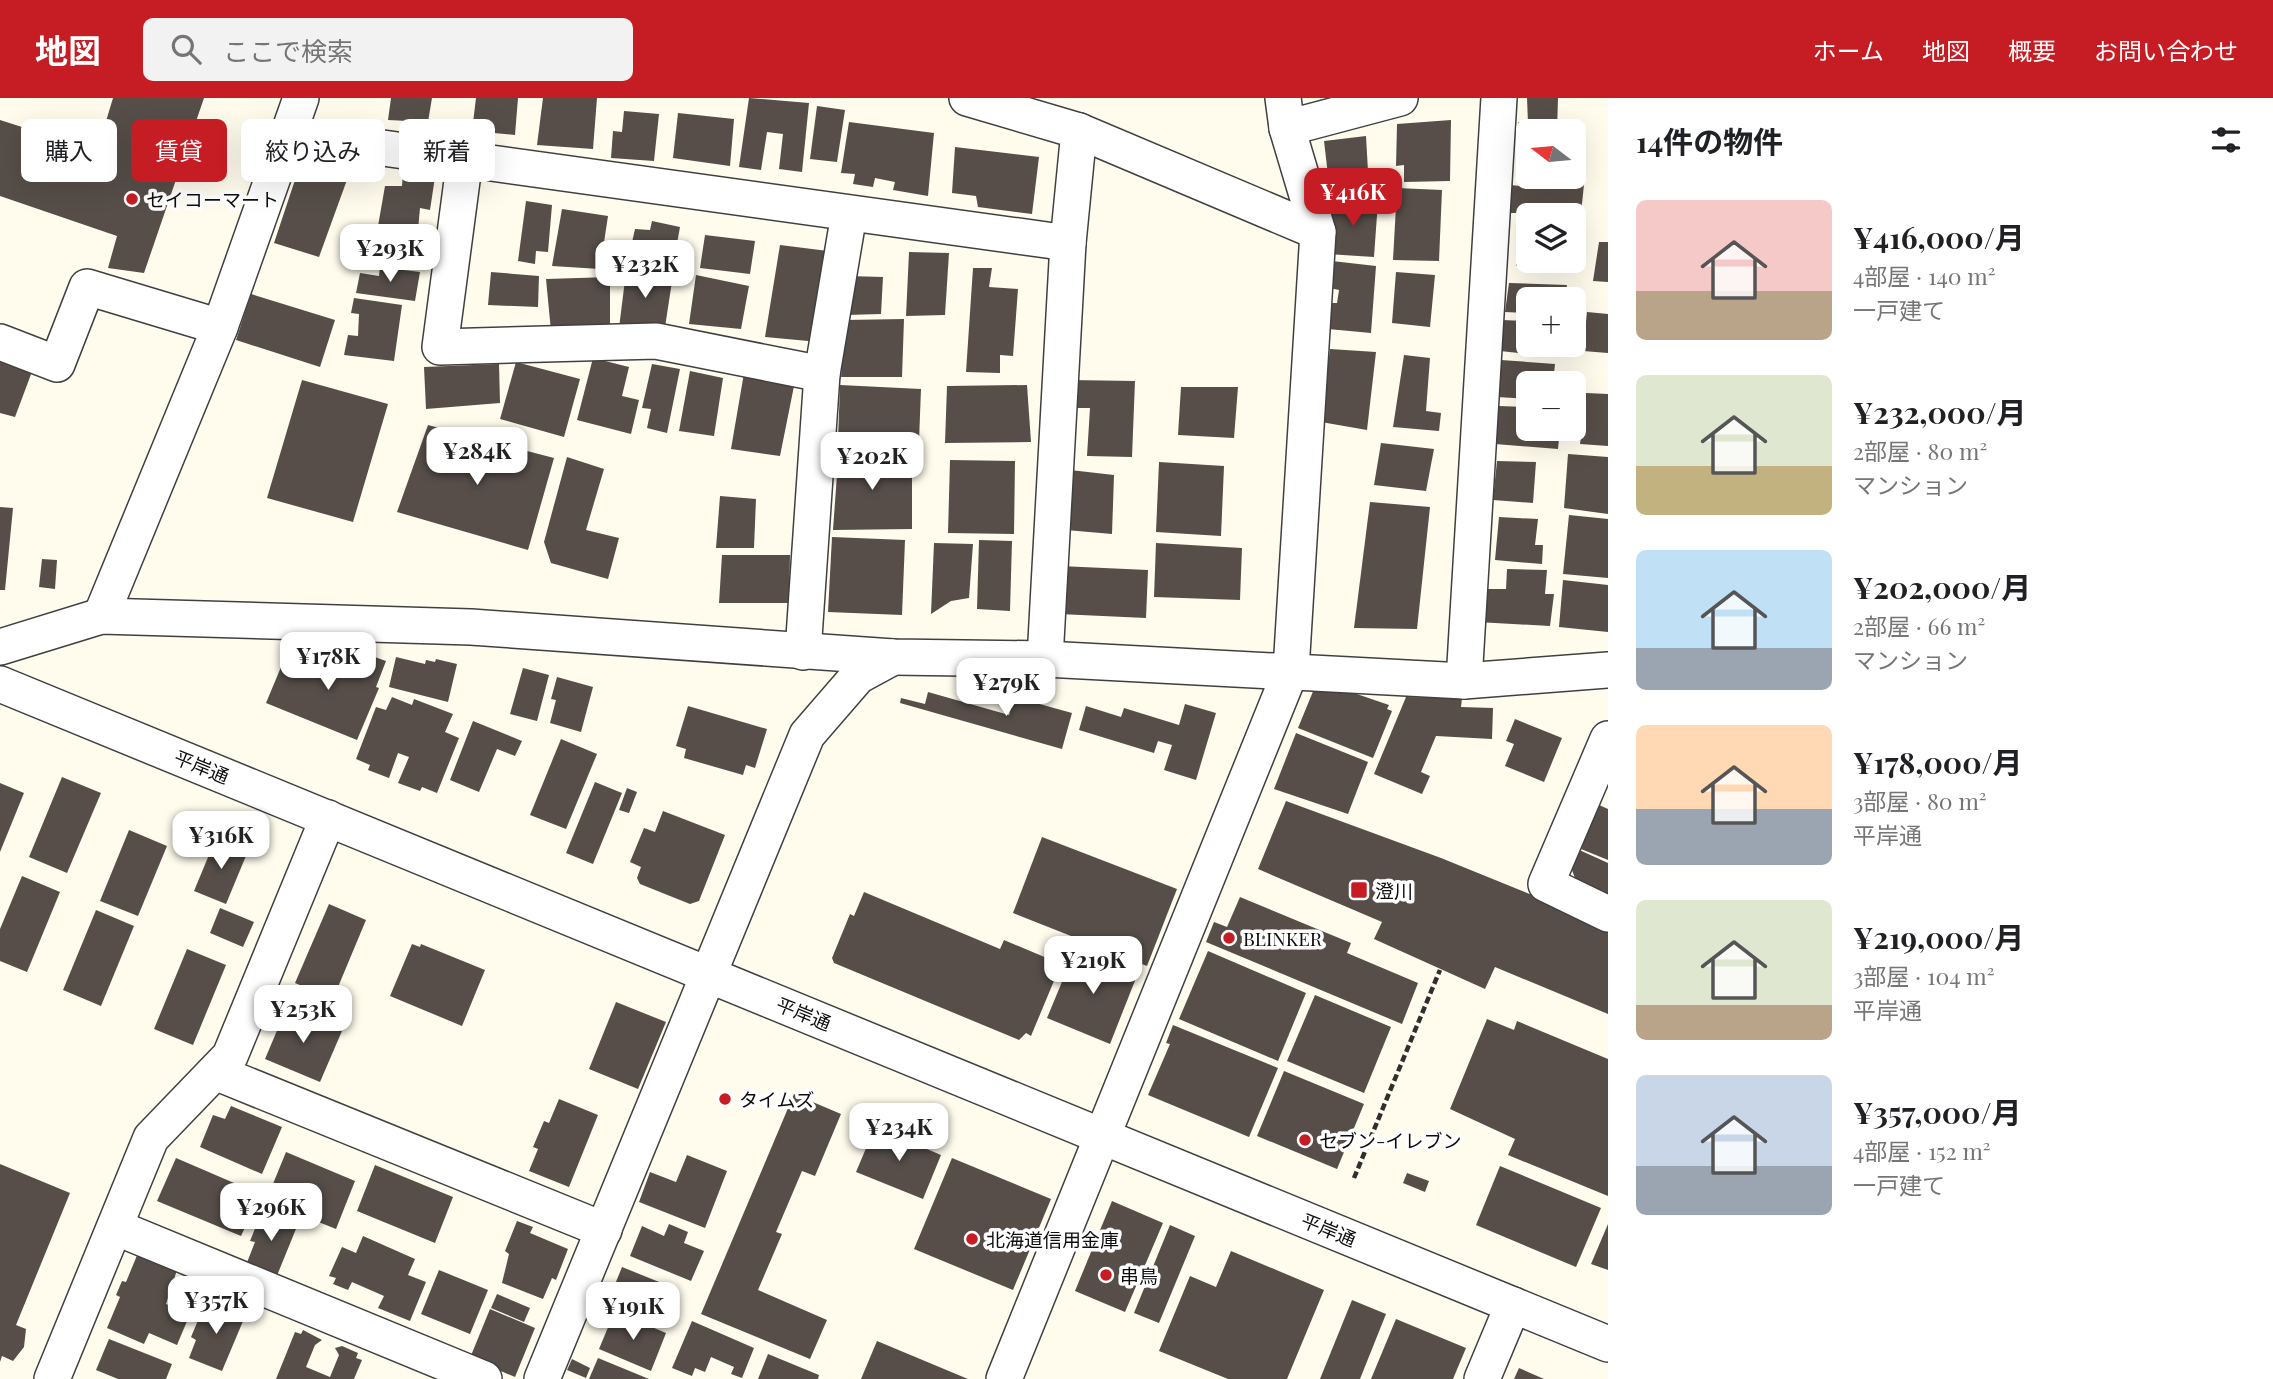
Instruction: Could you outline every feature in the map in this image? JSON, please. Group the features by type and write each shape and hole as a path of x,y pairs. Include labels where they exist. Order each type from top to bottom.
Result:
{"street":[{"path":"294,119 301,98"},
{"path":"967,98 1079,131 1318,232"},
{"path":"1004,1379 1291,670 1318,232 1285,113 1400,98"},
{"path":"1464,681 1499,98"},
{"path":"1045,659 1068,243 1079,131"},
{"path":"495,162 1068,243"},
{"path":"102,616 220,327 272,182"},
{"path":"462,182 440,346 656,341 822,374"},
{"path":"803,652 822,374 849,214"},
{"path":"0,342 57,364 87,287 220,327"},
{"path":"0,647 102,616 471,627 893,657 1045,659 1464,681 1608,670"},
{"path":"542,1379 807,735 858,676 893,657"},
{"name":"平岸通","path":"0,684 1608,1344"},
{"path":"1608,739 1546,884 1608,914"},
{"path":"52,1379 151,1138 230,1056 328,818"},
{"path":"215,1072 604,1230"},
{"path":"115,1227 484,1379"},
{"path":"1482,1379 1513,1305"}],"path":[{"path":"1354,1178 1440,970"}],"building":[{"path":"113,98 204,98 197,119 131,119 131,182 175,182 144,273 108,268 117,236 0,196 0,120 21,127 21,182 117,182 117,119 107,119"},
{"path":"391,98 432,98 428,119 388,120"},
{"path":"476,98 518,98 515,135 495,133 495,119 473,119"},
{"path":"543,98 597,98 593,149 537,145"},
{"path":"749,98 809,103 802,172 779,169 783,134 767,132 761,170 739,167"},
{"path":"1527,98 1558,98 1557,119 1528,119"},
{"path":"817,106 845,110 837,162 810,159"},
{"path":"624,111 659,114 654,161 611,158 613,131 622,132"},
{"path":"678,113 734,119 730,166 673,158"},
{"path":"1451,120 1450,181 1404,182 1404,165 1396,166 1397,124"},
{"path":"849,122 934,133 928,196 893,190 895,182 875,178 873,187 853,184 855,174 841,173"},
{"path":"1366,136 1369,189 1330,192 1324,141"},
{"path":"955,147 1039,157 1032,214 978,207 976,196 952,193"},
{"path":"294,182 346,182 319,257 274,243"},
{"path":"402,182 434,182 430,210 420,208 418,230 378,226 385,186 402,186"},
{"path":"1510,185 1516,186 1516,189 1584,189 1582,203 1516,203 1516,213 1509,213"},
{"path":"1397,188 1442,190 1439,261 1393,260"},
{"path":"1332,200 1378,201 1374,257 1327,254"},
{"path":"526,201 552,205 548,252 536,251 535,264 518,261"},
{"path":"562,209 608,216 600,269 552,266"},
{"path":"652,221 680,227 673,266 628,260 635,229 650,230"},
{"path":"365,232 422,237 418,266 382,261 383,252 363,250"},
{"path":"705,235 755,241 750,274 700,268"},
{"path":"1599,242 1608,242 1608,282 1593,281"},
{"path":"780,245 828,251 819,342 765,337"},
{"path":"909,252 949,253 945,315 906,316"},
{"path":"1332,261 1376,266 1371,333 1328,329 1329,303 1337,303 1339,290 1330,288"},
{"path":"380,267 420,272 415,301 356,293 360,273 379,276"},
{"path":"973,268 992,268 989,287 1018,289 1013,356 1000,355 1000,373 966,372"},
{"path":"491,272 539,276 538,307 488,305"},
{"path":"626,272 673,275 665,327 619,328"},
{"path":"1396,272 1435,275 1430,327 1392,323"},
{"path":"696,275 749,286 741,329 689,324"},
{"path":"848,276 883,277 881,314 846,315"},
{"path":"610,277 610,324 551,331 546,279"},
{"path":"1509,283 1567,285 1516,287 1516,312 1505,312"},
{"path":"251,294 335,320 320,367 236,340"},
{"path":"354,298 402,305 394,361 344,355 348,335 358,336 359,314 351,313"},
{"path":"1587,312 1608,314 1608,353 1586,351"},
{"path":"904,319 902,377 841,377 845,320"},
{"path":"1502,320 1516,321 1516,353 1500,351"},
{"path":"1330,349 1376,352 1367,430 1321,422"},
{"path":"1404,355 1430,358 1426,411 1441,413 1439,431 1393,427"},
{"path":"593,358 629,367 622,396 639,400 631,434 577,420"},
{"path":"0,360 33,369 15,417 0,413"},
{"path":"1501,360 1555,364 1554,371 1516,371 1516,398 1497,397"},
{"path":"516,362 580,379 564,437 500,419"},
{"path":"499,364 500,403 426,409 424,367"},
{"path":"652,364 680,369 667,433 647,428 651,409 642,408"},
{"path":"690,371 723,378 714,436 679,431"},
{"path":"744,373 795,381 780,456 731,449"},
{"path":"302,380 388,404 353,522 267,498"},
{"path":"1070,380 1135,381 1132,457 1087,456 1090,408 1070,408"},
{"path":"840,385 921,389 919,441 838,440"},
{"path":"1027,385 1031,442 945,443 947,386"},
{"path":"1181,387 1238,387 1234,438 1178,435"},
{"path":"1586,393 1608,394 1608,446 1580,444 1580,441 1586,441"},
{"path":"1499,406 1516,407 1516,441 1559,441 1558,449 1495,444"},
{"path":"428,425 554,458 528,550 397,512"},
{"path":"1381,443 1434,449 1426,491 1374,485"},
{"path":"874,446 873,460 912,461 912,529 833,530 839,447"},
{"path":"1568,454 1608,457 1608,514 1564,508"},
{"path":"567,457 604,469 586,530 619,538 608,579 551,563 544,542"},
{"path":"950,460 1015,461 1014,534 948,533"},
{"path":"1497,461 1536,462 1533,503 1493,500"},
{"path":"1159,462 1224,466 1221,536 1156,532"},
{"path":"1070,470 1114,475 1112,534 1066,530"},
{"path":"720,496 756,499 754,548 716,548"},
{"path":"1370,502 1430,507 1417,629 1354,628"},
{"path":"0,507 13,508 5,590 0,590"},
{"path":"1569,515 1608,519 1608,578 1563,574"},
{"path":"1499,517 1538,519 1535,545 1543,545 1542,564 1495,560"},
{"path":"832,537 905,540 902,615 828,612"},
{"path":"979,540 1012,541 1010,611 977,609"},
{"path":"934,543 973,544 969,598 951,601 931,614"},
{"path":"1156,543 1242,548 1240,600 1154,597"},
{"path":"722,555 790,555 789,603 719,603"},
{"path":"42,559 57,560 55,589 39,587"},
{"path":"1060,566 1148,570 1146,618 1059,614"},
{"path":"1507,569 1547,570 1545,594 1554,594 1550,626 1477,622 1480,589 1506,589"},
{"path":"1563,580 1608,585 1608,632 1559,627"},
{"path":"286,655 308,657 334,668 339,656 367,667 372,656 386,661 376,687 379,688 357,740 266,703"},
{"path":"396,657 425,664 426,660 435,662 436,659 457,664 448,702 389,687"},
{"path":"523,668 549,675 537,721 510,714"},
{"path":"557,677 593,687 581,732 550,723 556,700 551,699"},
{"path":"1314,689 1345,690 1389,705 1387,709 1392,711 1373,758 1298,728"},
{"path":"928,692 1009,715 1014,697 1072,713 1062,749 900,703 901,698 925,704"},
{"path":"392,697 412,705 414,699 453,714 445,732 459,738 437,793 422,787 420,791 398,783 409,757 398,753 389,778 368,770 370,765 356,759 376,707 386,710"},
{"path":"1406,697 1462,698 1461,707 1493,708 1492,739 1436,736 1421,772 1430,776 1422,794 1374,774"},
{"path":"1185,704 1216,713 1196,780 1164,770 1172,745 1158,741 1154,753 1079,730 1086,706 1121,717 1124,708 1179,725"},
{"path":"688,706 767,729 755,768 746,765 743,775 684,758 686,749 676,746"},
{"path":"1515,719 1562,738 1544,782 1505,766 1514,744 1506,741"},
{"path":"473,721 522,741 515,756 497,749 479,792 450,780"},
{"path":"1296,733 1368,762 1348,814 1274,789"},
{"path":"561,739 597,754 566,829 530,815"},
{"path":"62,777 101,793 67,873 29,857"},
{"path":"595,782 622,793 593,864 566,853"},
{"path":"0,783 24,793 0,852"},
{"path":"627,788 637,792 629,813 619,810"},
{"path":"1286,801 1441,858 1608,926 1608,1014 1495,967 1485,989 1374,939 1382,922 1258,869"},
{"path":"1599,805 1608,809 1608,860 1581,849"},
{"path":"663,811 725,835 699,901 690,904 640,884 637,878 641,867 630,862 644,828 655,832"},
{"path":"129,830 167,846 138,916 100,901"},
{"path":"1042,837 1177,889 1147,966 1013,913"},
{"path":"216,838 248,851 226,904 194,891"},
{"path":"1575,848 1608,863 1608,896 1576,881 1569,862"},
{"path":"22,876 60,892 27,972 0,961 0,929"},
{"path":"864,892 1000,949 1004,940 1061,964 1031,1036 1026,1033 1019,1040 834,963 832,958 850,914 854,916"},
{"path":"1240,897 1351,943 1347,953 1418,983 1402,1024 1206,942 1214,922 1227,927"},
{"path":"329,904 366,920 333,999 295,983"},
{"path":"220,908 254,922 243,947 210,933"},
{"path":"96,910 134,926 101,1006 63,990"},
{"path":"412,944 420,947 421,944 485,970 462,1026 390,996"},
{"path":"1076,948 1138,973 1110,1044 1047,1018"},
{"path":"187,949 226,965 193,1045 154,1029"},
{"path":"1208,951 1306,993 1278,1061 1179,1019"},
{"path":"1315,995 1391,1027 1364,1093 1287,1061"},
{"path":"616,1002 666,1022 638,1089 589,1069"},
{"path":"287,1007 342,1031 320,1082 265,1059"},
{"path":"1487,1019 1514,1030 1517,1021 1608,1059 1608,1196 1508,1155 1515,1139 1450,1109"},
{"path":"1173,1025 1278,1068 1249,1137 1148,1095 1170,1044 1166,1043"},
{"path":"1284,1071 1364,1104 1337,1169 1257,1136"},
{"path":"794,1094 841,1114 815,1176 802,1171 776,1232 782,1234 758,1290 827,1320 810,1359 701,1314"},
{"path":"559,1099 598,1115 569,1187 529,1171 538,1149 533,1147 544,1121 549,1123"},
{"path":"231,1106 282,1127 262,1174 200,1147 213,1115 225,1119"},
{"path":"875,1127 941,1155 923,1199 856,1172"},
{"path":"286,1152 355,1181 336,1229 266,1201"},
{"path":"687,1155 727,1171 705,1228 639,1202 650,1172 676,1182"},
{"path":"176,1158 255,1192 250,1204 255,1206 241,1236 157,1201"},
{"path":"952,1158 1051,1199 1013,1290 914,1249"},
{"path":"0,1164 70,1193 16,1325 26,1329 24,1347 13,1361 2,1356 0,1362"},
{"path":"375,1165 453,1197 435,1243 357,1211"},
{"path":"1500,1166 1601,1208 1576,1267 1476,1225"},
{"path":"1407,1173 1429,1181 1425,1192 1403,1183"},
{"path":"1112,1201 1163,1223 1125,1312 1075,1291"},
{"path":"263,1209 298,1224 276,1278 246,1265 255,1242 250,1241"},
{"path":"517,1221 533,1227 530,1233 568,1249 556,1280 552,1278 543,1299 502,1283 509,1254 505,1251"},
{"path":"669,1224 688,1232 684,1243 704,1251 691,1281 630,1256 642,1226 664,1236"},
{"path":"1608,1224 1608,1270 1591,1264"},
{"path":"1170,1225 1195,1236 1159,1323 1134,1313"},
{"path":"363,1236 415,1259 408,1275 426,1282 410,1321 378,1308 384,1296 352,1282 348,1290 333,1284 336,1278 329,1276 342,1247 356,1253"},
{"path":"1231,1251 1324,1290 1287,1379 1228,1379 1159,1351 1190,1276 1216,1287"},
{"path":"138,1253 177,1270 166,1304 190,1314 177,1345 149,1333 144,1344 107,1328 120,1297 116,1295 122,1281 126,1282"},
{"path":"622,1267 674,1288 660,1321 609,1299"},
{"path":"439,1270 488,1290 470,1334 421,1314"},
{"path":"497,1294 530,1308 524,1322 491,1308"},
{"path":"1352,1300 1386,1314 1360,1379 1320,1379"},
{"path":"205,1304 224,1311 226,1306 246,1314 222,1371 189,1358 196,1340 191,1337"},
{"path":"490,1309 535,1328 515,1377 470,1358"},
{"path":"621,1314 666,1333 651,1371 599,1349 609,1325 615,1328"},
{"path":"1396,1319 1466,1348 1453,1379 1371,1379"},
{"path":"692,1321 754,1348 742,1378 731,1374 734,1367 711,1357 705,1372 695,1368 692,1376 672,1368"},
{"path":"303,1330 322,1340 315,1345 306,1367 330,1377 339,1355 335,1348 342,1346 358,1353 356,1358 362,1360 354,1379 276,1379 295,1332 301,1334"},
{"path":"109,1339 172,1364 166,1379 118,1379 96,1370"},
{"path":"877,1341 968,1379 861,1379"},
{"path":"768,1354 819,1375 818,1379 758,1379"},
{"path":"598,1358 649,1379 589,1379"},
{"path":"572,1359 590,1368 586,1378 567,1370"},
{"path":"1519,1368 1544,1379 1514,1379"}],"place":[{"name":"セイコーマート","path":"132,199"},
{"name":"澄川","path":"1359,890"},
{"name":"BLINKER","path":"1229,938"},
{"name":"タイムズ","path":"725,1099"},
{"name":"セブン-イレブン","path":"1305,1140"},
{"name":"北海道信用金庫","path":"972,1239"},
{"name":"串鳥","path":"1106,1275"}]}
